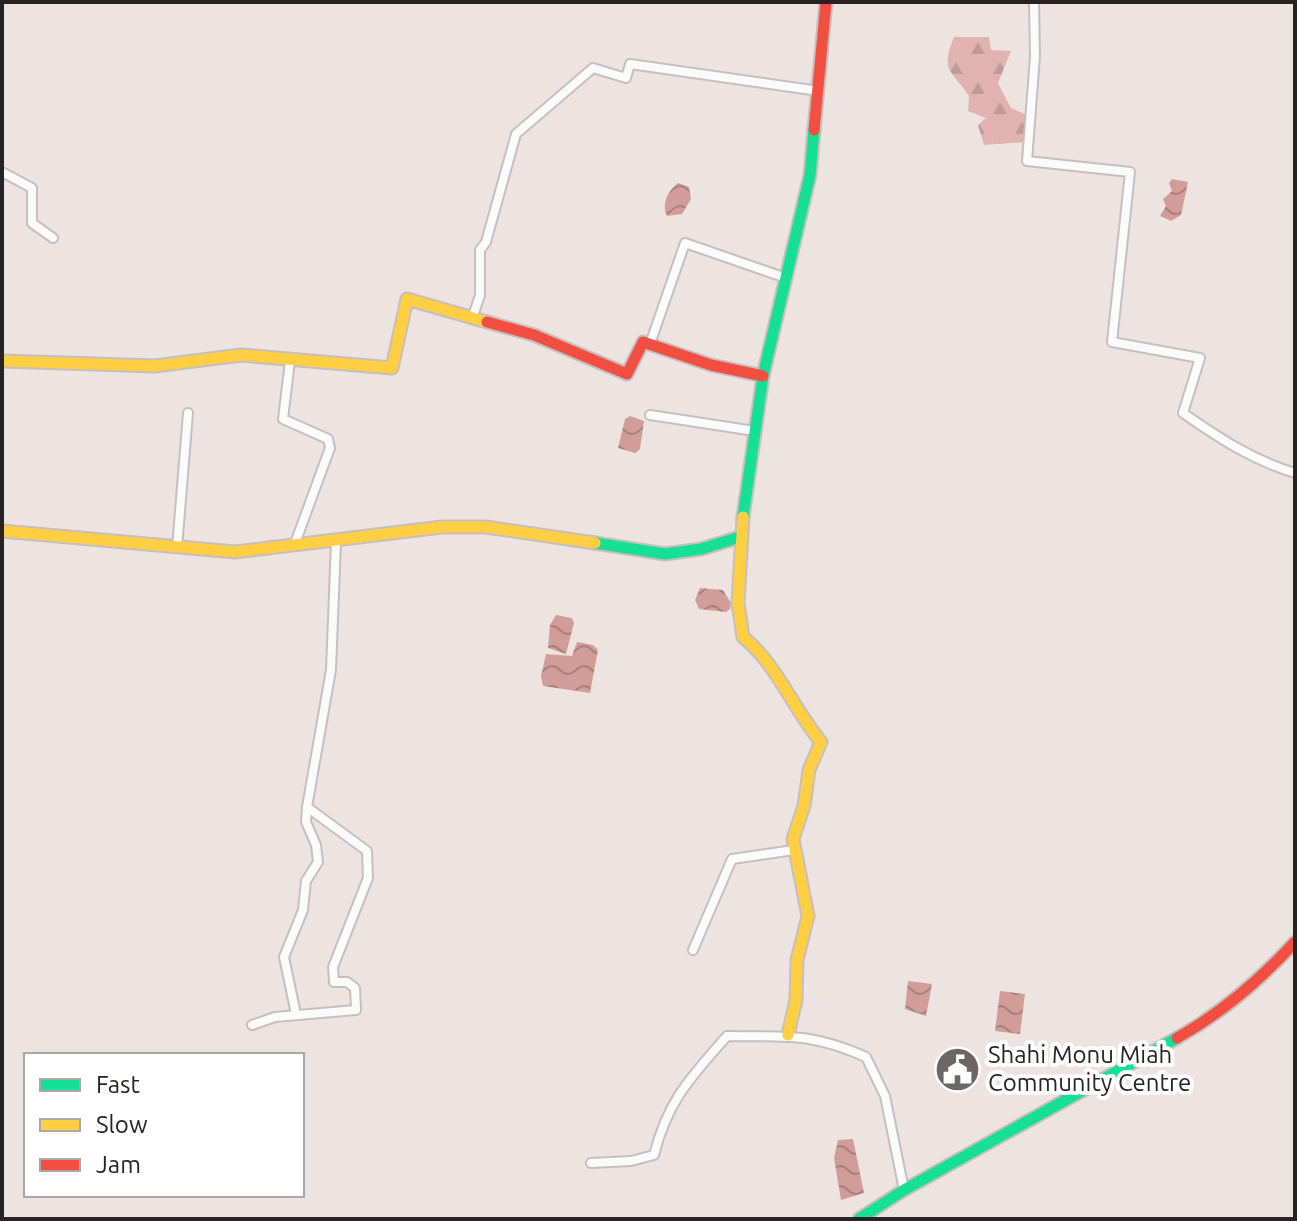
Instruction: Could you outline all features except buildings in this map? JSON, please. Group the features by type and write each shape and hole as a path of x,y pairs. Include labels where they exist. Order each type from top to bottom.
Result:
{"main road":[{"path":"788,1035 796,1000 797,960 808,916 793,839 804,806 809,770 821,742 800,717 757,648 743,637 738,603 740,537 763,376 810,175 826,2"},
{"path":"2,361 155,366 241,355 392,368 407,299 473,316 499,328 534,335 627,374 643,342 711,365 763,376"},
{"path":"2,531 235,552 442,527 486,527 665,554 701,549 740,537"},
{"path":"859,1219 904,1190 1213,1018 1256,984 1295,942"}],"street":[{"path":"1034,2 1035,56 1027,161 1130,172 1112,342 1200,358 1183,413 1225,443 1261,462 1295,473"},
{"path":"473,316 480,295 480,250 486,242 516,134 593,68 626,78 630,64 819,91"},
{"path":"2,172 11,174 32,188 29,207 32,223 53,238"},
{"path":"650,344 685,243 786,278"},
{"path":"290,361 283,419 328,439 330,448 294,547"},
{"path":"177,548 188,413"},
{"path":"650,415 755,431"},
{"path":"296,1014 284,957 303,910 306,881 318,862 316,845 306,822 331,670 336,542"},
{"path":"252,1025 296,1014 356,1010 355,988 347,982 334,982 333,967 368,878 367,851 307,807"},
{"path":"693,950 732,859 794,850"},
{"path":"591,1163 631,1161 654,1155 661,1130 680,1088 727,1036 788,1035 831,1042 866,1057 885,1096 904,1190"}],"green space":[{"path":"954,37 989,37 991,50 1011,51 998,83 1011,108 1029,116 1026,142 984,145 978,125 986,118 968,111 969,96 948,64"}],"water":[{"path":"1172,179 1188,182 1181,215 1171,221 1160,216 1166,206 1163,199 1172,191 1169,183"},
{"path":"678,183 689,187 691,199 682,214 667,216 666,198"},
{"path":"630,416 644,421 640,449 635,453 618,448 625,419"},
{"path":"700,588 723,590 731,603 730,609 726,612 699,609 695,600"},
{"path":"556,615 572,618 574,623 566,654 548,648 550,625"},
{"path":"577,642 593,645 598,650 590,693 543,686 541,676 546,654 572,656"},
{"path":"908,981 932,984 926,1016 905,1009"},
{"path":"1000,991 1025,994 1020,1034 995,1031"},
{"path":"853,1139 864,1193 841,1200 834,1158 838,1140"}],"traffic: fast":[{"path":"743,517 763,376 810,175 814,130"},
{"path":"595,543 665,554 701,549 740,537"},
{"path":"859,1219 904,1190 1177,1038"}],"traffic: slow":[{"path":"2,361 155,366 241,355 392,368 407,299 487,322"},
{"path":"743,517 738,603 743,637 775,673 821,742 809,770 804,806 793,839 808,916 797,960 796,1000 788,1035"},
{"path":"2,531 235,552 442,527 486,527 595,543"}],"traffic: jam":[{"path":"814,130 826,2"},
{"path":"487,322 534,335 627,374 643,342 711,365 763,376"},
{"path":"1177,1038 1240,995 1295,942"}],"place":[{"name":"Shahi Monu Miah Community Centre","path":"957,1069"}]}
